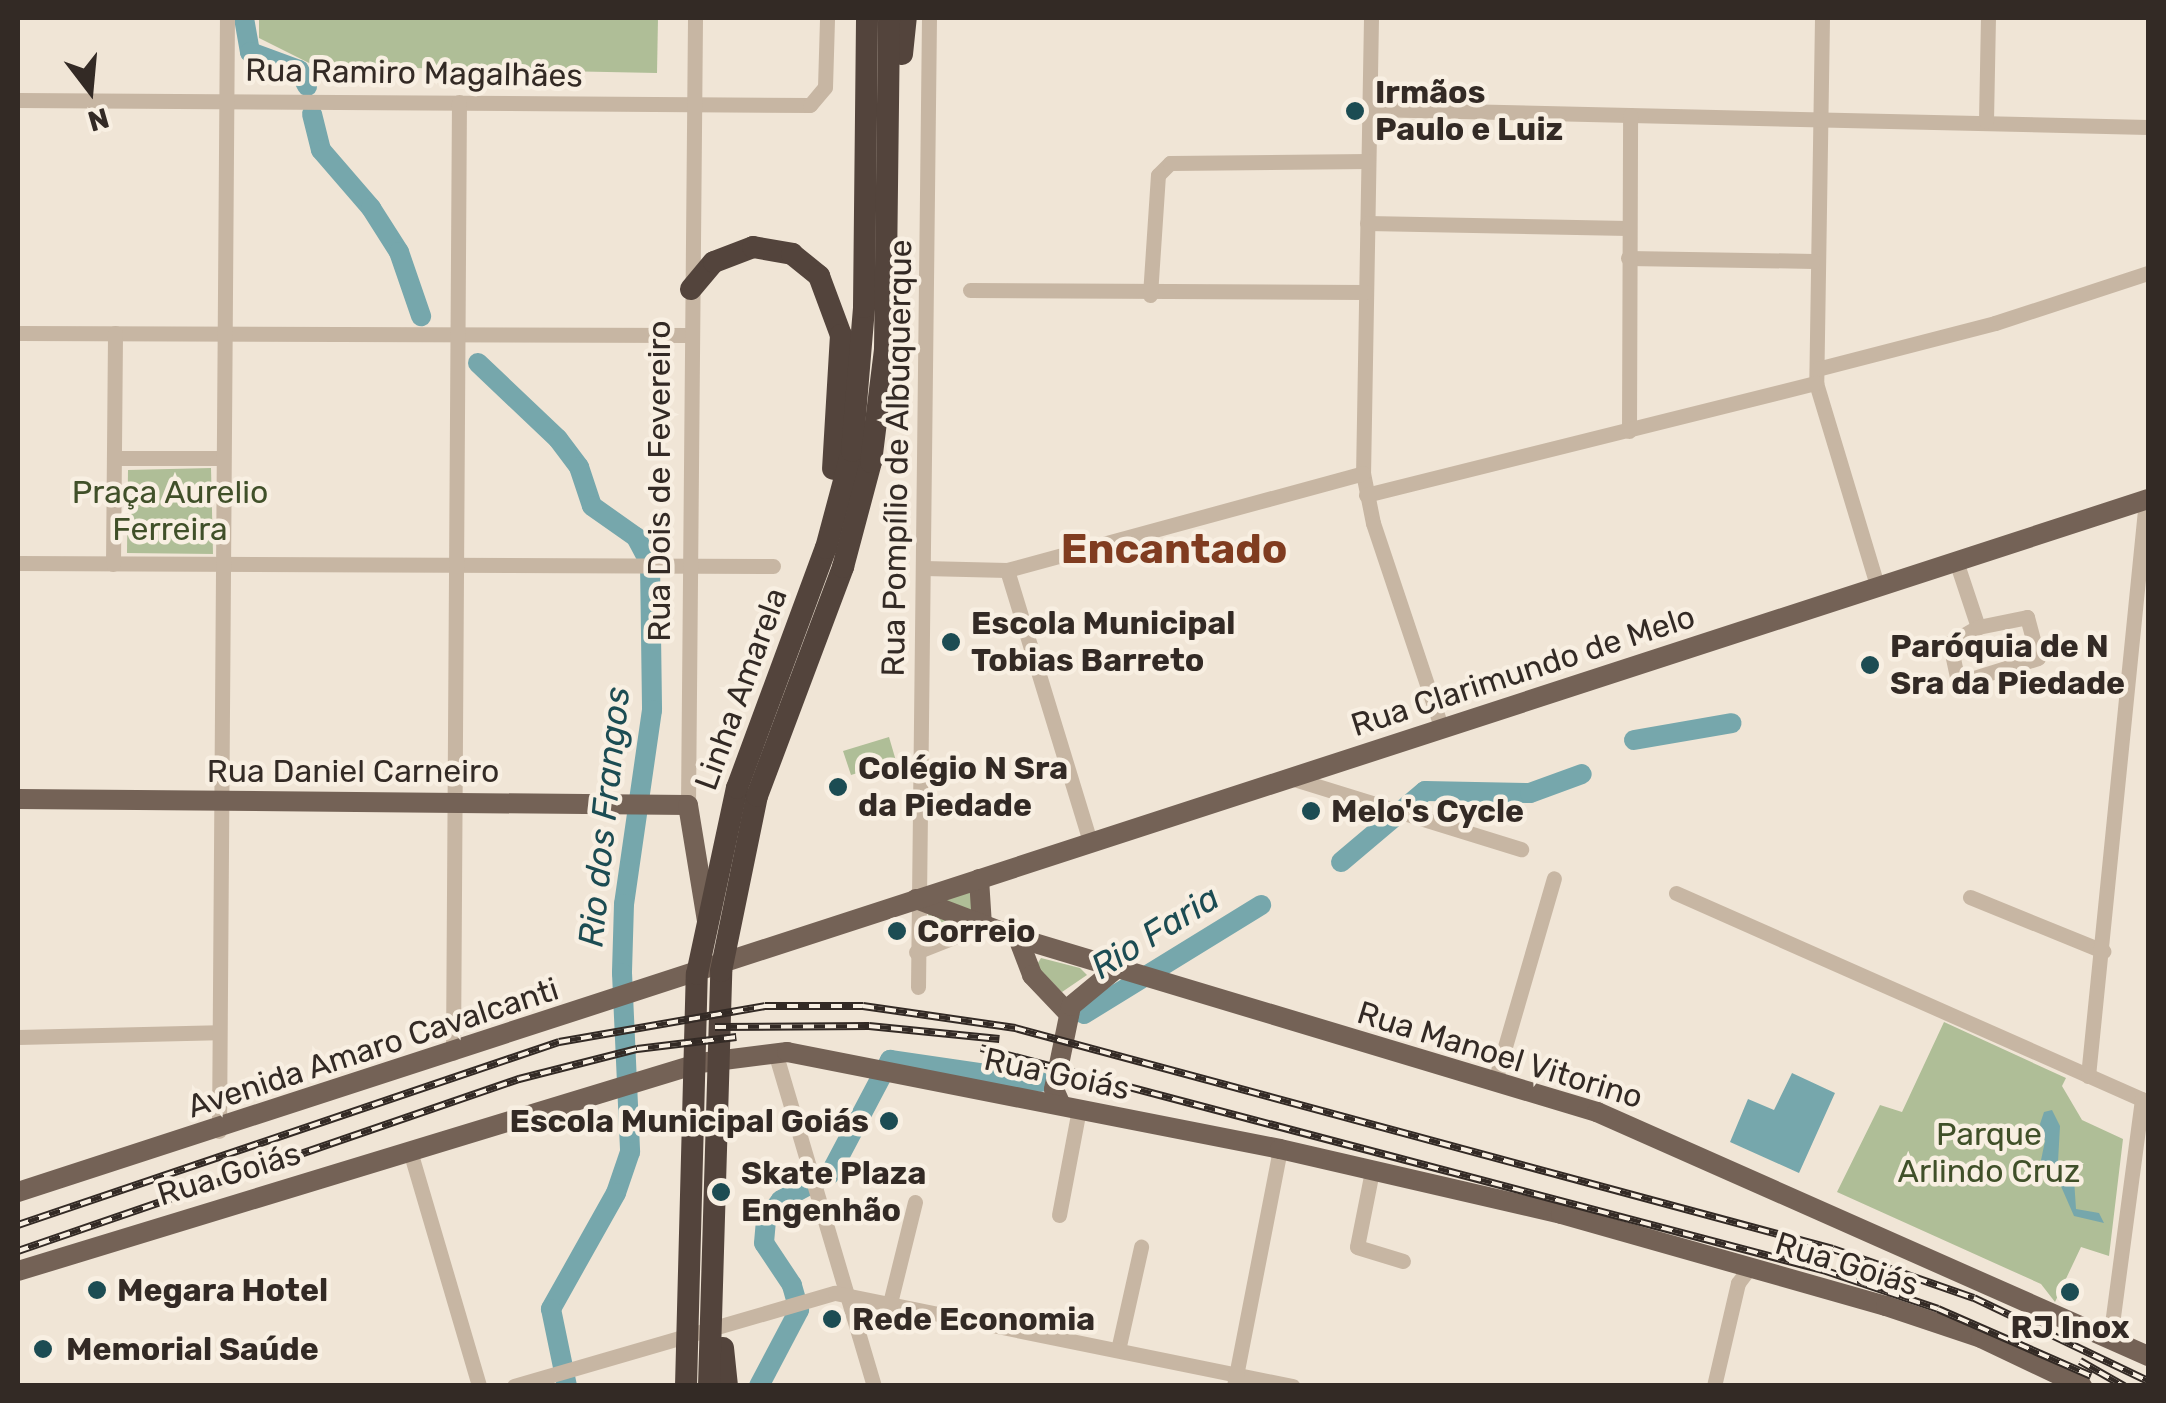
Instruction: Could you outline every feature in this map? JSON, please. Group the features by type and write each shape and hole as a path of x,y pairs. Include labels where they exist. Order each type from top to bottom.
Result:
{"highway":[{"name":"Linha Amarela","path":"686,1386 691,1031 702,945 737,788 842,521 860,380 867,18"},
{"name":"Linha Amarela","path":"708,1386 714,1044 731,906 757,796 842,521 884,368 889,18"},
{"path":"889,156 906,18"},
{"path":"690,289 714,262 754,247 792,254 819,276 841,335 833,474 842,521"},
{"path":"712,1285 726,1386"}],"main road":[{"name":"Rua Clarimundo de Melo","path":"916,900 2147,500"},
{"name":"Rua Daniel Carneiro","path":"18,799 688,805"},
{"name":"Rua Dois de Fevereiro","path":"688,805 710,935"},
{"path":"979,879 982,926"},
{"name":"Rua Manoel Vitorino","path":"916,900 1018,938 1597,1112 2148,1356"},
{"name":"Avenida Amaro Cavalcanti","path":"18,1192 218,1131 916,900"},
{"path":"624,996 689,964 710,935 727,946 774,945"},
{"path":"1018,938 1035,980 1068,1014"},
{"path":"1058,1101 1068,1014 1077,996 1124,970"},
{"name":"Rua Goiás","path":"18,1270 723,1058 775,1052 1058,1101 1372,1171 1981,1338 2079,1385"}],"street":[{"path":"218,1131 227,18"},
{"name":"Rua Dois de Fevereiro","path":"688,805 695,18"},
{"name":"Rua Ramiro Magalhães","path":"18,100 810,105 826,87 827,18"},
{"name":"Rua Pompílio de Albuquerque","path":"918,987 929,18"},
{"path":"1371,18 1363,473 1366,495 1442,729"},
{"path":"1822,18 1814,261 1816,376 1878,588"},
{"path":"1986,121 1988,18"},
{"path":"694,78 725,104"},
{"path":"453,1053 458,102"},
{"path":"1369,109 2148,127"},
{"path":"1630,115 1630,431"},
{"path":"1150,295 1158,175 1175,161 1368,161"},
{"path":"1367,223 1628,228"},
{"path":"1628,258 1814,261"},
{"path":"1366,495 1630,431 1995,323 2148,273"},
{"path":"970,290 1150,295 1366,292"},
{"path":"113,564 115,332"},
{"path":"18,333 690,335"},
{"path":"114,458 223,458"},
{"path":"924,568 1007,570 1363,473"},
{"path":"2088,1076 2104,951 2147,500"},
{"path":"1956,562 1978,628"},
{"path":"18,563 774,566"},
{"path":"1007,570 1090,842"},
{"path":"2027,616 2039,655 1960,680 1949,645 1978,628 2027,616"},
{"path":"1291,778 1521,849"},
{"path":"1496,1081 1554,878"},
{"path":"1676,893 2145,1100 2110,1338"},
{"path":"1970,897 2104,951"},
{"path":"916,952 982,926"},
{"path":"18,1037 217,1032"},
{"path":"775,1052 874,1386"},
{"path":"1058,1101 1059,1215"},
{"path":"1234,1379 1280,1149"},
{"path":"410,1151 479,1386"},
{"path":"1372,1171 1356,1247 1403,1261"},
{"path":"890,1303 915,1202"},
{"path":"1118,1350 1141,1247"},
{"path":"1714,1386 1740,1270"},
{"path":"514,1386 810,1299 846,1294 1118,1350 1234,1379 1292,1386"}],"green space":[{"path":"259,18 658,18 657,73 315,66 259,38"},
{"name":"Praça Aurelio Ferreira","path":"211,468 213,554 127,553 128,470"},
{"path":"889,737 896,761 851,775 843,751"},
{"path":"970,888 975,907 932,935 927,908"},
{"path":"1041,958 1080,968 1087,975 1062,992 1036,966"},
{"name":"Parque Arlindo Cruz","path":"1944,1022 2066,1078 2062,1086 2082,1120 2123,1139 2109,1256 2081,1247 2055,1302 2041,1284 1837,1192 1880,1105 1902,1112"}],"water":[{"path":"1792,1073 1835,1093 1799,1173 1730,1142 1748,1099 1774,1110"},
{"path":"2052,1110 2060,1126 2058,1162 2047,1176 2040,1165 2045,1141 2040,1124 2044,1112"},
{"path":"2062,1168 2074,1179 2076,1209 2099,1213 2104,1223 2074,1216 2060,1184"}],"waterway":[{"name":"Rio dos Frangos","path":"244,18 250,52 299,70 307,86"},
{"name":"Rio dos Frangos","path":"312,114 321,150 371,208 399,252 421,316"},
{"name":"Rio dos Frangos","path":"478,363 558,439 579,467 592,506 636,537 650,563 652,710 624,904 622,973 630,1152 616,1193 551,1309 567,1386"},
{"name":"Rio Faria","path":"1634,740 1732,723"},
{"name":"Rio Faria","path":"1341,862 1425,791 1530,793 1582,774"},
{"name":"Rio Faria","path":"1084,1014 1261,905"},
{"name":"Rio Faria","path":"759,1386 799,1310 792,1285 764,1243 766,1220 781,1200 830,1174 890,1060 1040,1082"}],"railway":[{"path":"18,1225 559,1042 765,1006 863,1006 1015,1028 1833,1249 1974,1298 2148,1381"},
{"path":"715,1027 869,1026 999,1039"},
{"path":"18,1251 519,1079 637,1049 736,1037"},
{"path":"981,1048 1826,1271 1938,1309 2091,1376"},
{"path":"2080,1361 2124,1386"}],"place":[{"name":"Irmãos Paulo e Luiz","path":"1355,111"},
{"name":"Escola Municipal Tobias Barreto","path":"951,642"},
{"name":"Paróquia de N Sra da Piedade","path":"1870,665"},
{"name":"Colégio N Sra da Piedade","path":"838,787"},
{"name":"Melo's Cycle","path":"1311,811"},
{"name":"Correio","path":"897,931"},
{"name":"Escola Municipal Goiás","path":"889,1121"},
{"name":"Skate Plaza Engenhão","path":"721,1192"},
{"name":"Megara Hotel","path":"97,1290"},
{"name":"RJ Inox","path":"2070,1292"},
{"name":"Rede Economia","path":"832,1319"},
{"name":"Memorial Saúde","path":"43,1349"}],"district":[{"name":"Encantado","path":"1174,549"}]}
